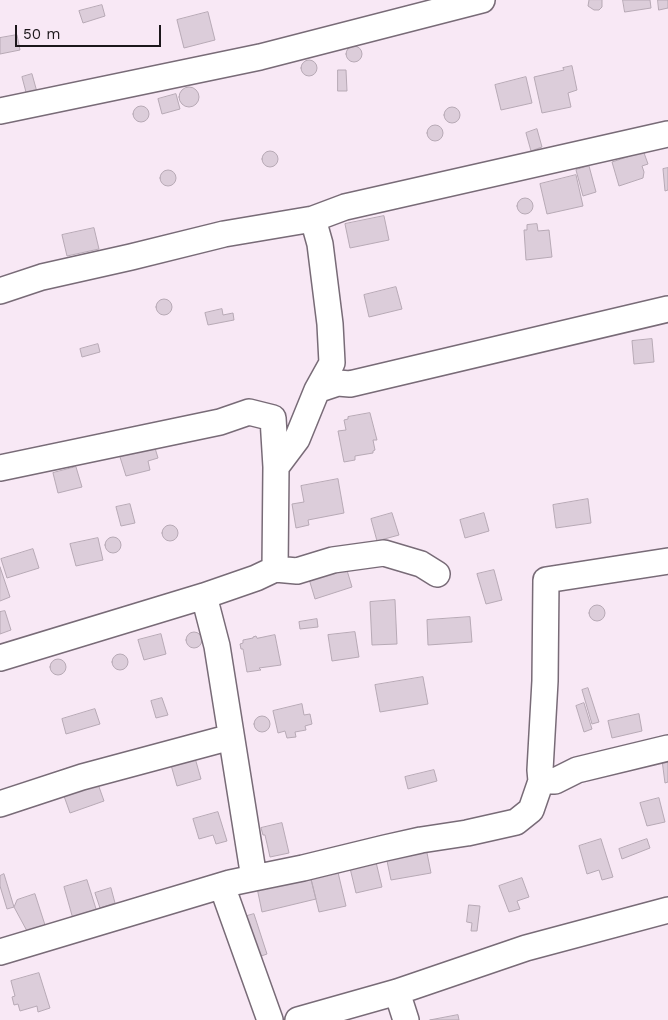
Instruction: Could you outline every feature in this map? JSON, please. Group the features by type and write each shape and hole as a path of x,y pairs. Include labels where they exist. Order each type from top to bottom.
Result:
{"street":[{"path":"0,111 260,57 482,0"},
{"path":"0,291 42,277 224,234 313,219 346,207 668,134"},
{"path":"276,467 297,439 316,390 332,363 330,324 320,244 313,219"},
{"path":"316,390 338,384 350,384 668,309"},
{"path":"0,468 220,422 249,412 273,418 276,467 275,569"},
{"path":"0,658 204,596 256,578 275,569 297,571 333,560 384,553 421,564 437,574"},
{"path":"0,952 222,886 394,846 516,822 531,810 541,781 540,770 546,681 546,580 668,561"},
{"path":"204,596 217,646 254,878"},
{"path":"0,804 82,778 231,737"},
{"path":"541,781 555,781 577,770 668,748"},
{"path":"222,886 270,1020"},
{"path":"298,1020 397,992 526,948 668,910"},
{"path":"397,992 406,1020"}],"building":[{"path":"589,0 602,0 602,7 599,10 594,10 588,6"},
{"path":"623,0 650,0 651,8 625,12"},
{"path":"658,0 668,0 668,8 659,10"},
{"path":"102,5 105,16 83,23 79,11"},
{"path":"208,12 215,40 184,48 177,20"},
{"path":"17,35 20,50 0,54 0,38"},
{"path":"354,46 362,54 354,62 346,54"},
{"path":"309,60 317,68 309,76 301,68"},
{"path":"572,66 577,90 568,93 571,107 542,113 534,77 564,70 563,68"},
{"path":"338,70 346,70 347,91 338,91"},
{"path":"32,74 37,92 27,96 22,77"},
{"path":"526,77 532,103 501,110 495,85"},
{"path":"189,87 196,90 199,97 196,104 189,107 182,104 179,97 182,90"},
{"path":"176,94 180,109 162,114 158,99"},
{"path":"141,106 149,114 141,122 133,114"},
{"path":"452,107 460,115 452,123 444,115"},
{"path":"435,125 443,133 435,141 427,133"},
{"path":"537,129 542,147 531,151 526,133"},
{"path":"643,150 648,164 642,166 643,178 619,186 612,162"},
{"path":"270,151 278,159 270,167 262,159"},
{"path":"589,166 596,192 583,196 576,170"},
{"path":"668,168 668,190 665,191 663,169"},
{"path":"168,170 176,178 168,186 160,178"},
{"path":"576,175 583,206 547,214 540,184"},
{"path":"525,198 533,206 525,214 517,206"},
{"path":"384,216 389,240 350,248 345,224"},
{"path":"537,224 538,231 549,230 552,257 526,260 524,230 527,230 527,225"},
{"path":"94,228 99,249 67,256 62,235"},
{"path":"396,287 402,309 369,317 364,295"},
{"path":"164,299 172,307 164,315 156,307"},
{"path":"222,309 223,315 233,313 234,320 208,325 205,313"},
{"path":"652,339 654,362 634,364 632,341"},
{"path":"98,344 100,352 82,357 80,349"},
{"path":"370,413 377,440 373,440 375,450 373,453 355,456 355,460 344,462 338,431 346,430 344,420 348,419 348,417"},
{"path":"155,448 158,458 148,461 150,470 126,476 120,457"},
{"path":"76,467 82,487 58,493 53,473"},
{"path":"338,479 344,513 308,520 309,525 296,528 292,504 304,502 301,486"},
{"path":"588,499 591,523 556,528 553,505"},
{"path":"130,504 135,523 121,526 116,507"},
{"path":"392,513 399,535 377,541 371,519"},
{"path":"484,513 489,531 465,538 460,520"},
{"path":"170,525 178,533 170,541 162,533"},
{"path":"113,537 121,545 113,553 105,545"},
{"path":"98,538 103,560 76,566 70,544"},
{"path":"33,549 39,568 7,578 1,559"},
{"path":"0,567 10,597 0,601"},
{"path":"346,567 352,587 315,599 309,579"},
{"path":"494,570 502,600 486,604 477,574"},
{"path":"395,600 397,644 372,645 370,602"},
{"path":"597,605 605,613 597,621 589,613"},
{"path":"5,611 11,630 0,634 0,612"},
{"path":"470,617 472,642 428,645 427,620"},
{"path":"317,619 318,627 300,629 299,622"},
{"path":"194,632 202,640 194,648 186,640"},
{"path":"355,632 359,657 332,661 328,635"},
{"path":"161,634 166,654 144,660 138,640"},
{"path":"275,635 281,665 247,672 243,649 241,649 240,644 243,643 243,640 256,636 257,638"},
{"path":"120,654 128,662 120,670 112,662"},
{"path":"58,659 66,667 58,675 50,667"},
{"path":"423,677 428,704 380,712 375,685"},
{"path":"588,688 599,722 592,724 582,690"},
{"path":"162,698 168,715 156,718 151,701"},
{"path":"584,703 592,729 584,732 576,706"},
{"path":"302,704 304,715 310,714 312,724 305,726 306,730 295,732 296,737 287,738 285,731 278,733 273,711"},
{"path":"95,709 100,724 66,734 62,719"},
{"path":"639,714 642,731 612,738 608,721"},
{"path":"262,716 270,724 262,732 254,724"},
{"path":"195,758 201,779 177,786 171,765"},
{"path":"668,759 668,782 665,783 662,760"},
{"path":"434,770 437,781 408,789 405,777"},
{"path":"98,784 104,801 70,813 64,796"},
{"path":"659,798 665,822 647,826 640,803"},
{"path":"218,812 227,841 216,844 213,835 199,839 193,819"},
{"path":"282,823 289,853 270,857 265,835 263,835 261,828"},
{"path":"601,839 613,877 602,880 599,870 587,874 579,846"},
{"path":"647,839 650,848 622,859 619,849"},
{"path":"426,848 431,873 391,880 386,856"},
{"path":"375,858 382,887 356,893 349,864"},
{"path":"336,864 346,906 319,912 309,871"},
{"path":"309,871 316,899 262,912 256,883"},
{"path":"4,874 14,907 7,909 0,886 0,876"},
{"path":"522,878 529,897 517,901 520,909 509,912 499,886"},
{"path":"87,880 97,912 73,919 64,887"},
{"path":"111,888 115,903 100,908 95,893"},
{"path":"35,894 45,925 27,931 14,907 17,900"},
{"path":"469,905 480,906 477,931 471,931 472,923 467,922"},
{"path":"254,914 267,954 253,959 240,918"},
{"path":"39,973 50,1008 38,1012 37,1006 20,1011 18,1004 14,1005 12,997 15,996 11,981"},
{"path":"458,1015 459,1020 430,1020"}]}
